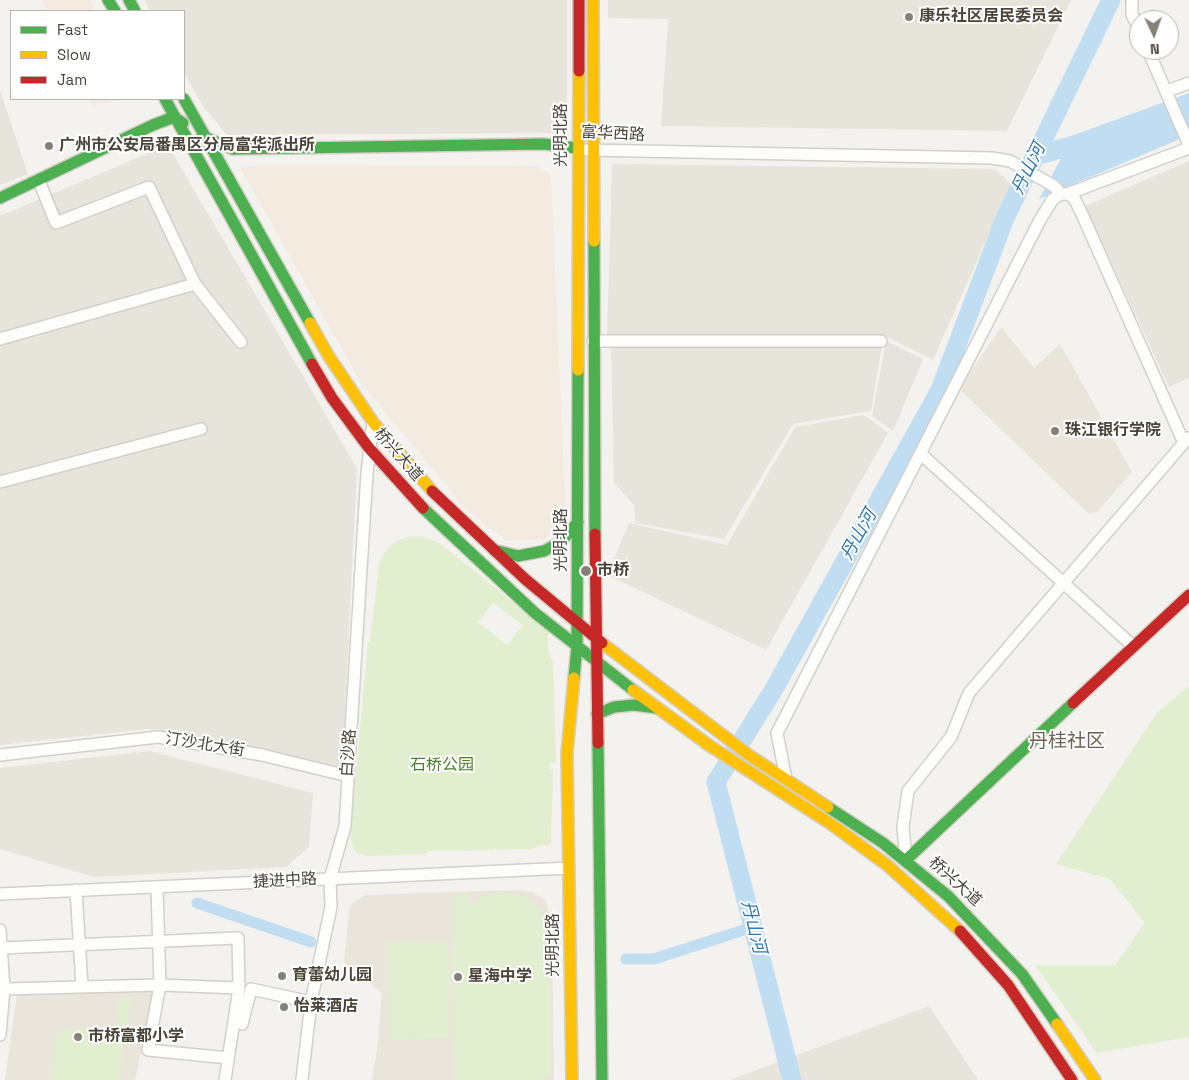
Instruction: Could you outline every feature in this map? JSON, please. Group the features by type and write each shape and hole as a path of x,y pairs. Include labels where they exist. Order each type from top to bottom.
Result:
{"main road":[{"name":"光明北路","path":"579,0 577,646 587,721 602,1080"},
{"name":"光明北路","path":"572,1080 568,753 587,721 596,659 593,341 593,0"},
{"name":"桥兴大道","path":"166,100 310,363 332,398 370,448 458,543 535,613 657,708 710,746 831,824 879,859 955,926 1008,985 1072,1080"},
{"name":"桥兴大道","path":"185,100 301,309 373,422 442,500 494,550 595,638 748,755 906,860 971,918 1022,974 1095,1080"},
{"path":"0,198 153,125 174,117 205,139"},
{"name":"富华西路","path":"205,139 232,149 544,144 578,148"},
{"path":"494,550 518,556 544,551 561,542 578,522"},
{"path":"906,860 1189,595"},
{"path":"587,721 614,707 634,705 657,708"}],"street":[{"path":"786,779 777,733 1040,220 1053,199 1188,144 1153,60"},
{"path":"1167,91 1189,83"},
{"name":"富华西路","path":"578,148 593,151 992,158 1010,161 1054,186 1064,194 1074,198 1186,440"},
{"path":"39,181 56,223 149,187 194,284 241,342"},
{"path":"0,340 194,284"},
{"path":"593,341 881,341"},
{"name":"白沙路","path":"302,1080 311,1002 331,907 330,879 345,826 373,422"},
{"path":"0,482 201,429"},
{"path":"906,860 903,827 908,791 951,737 970,693 1186,440"},
{"path":"920,454 1133,646"},
{"name":"汀沙北大街","path":"0,755 158,737 262,755 348,776"},
{"name":"捷进中路","path":"0,894 570,868"},
{"path":"157,888 160,985 148,1050 228,1058"},
{"path":"76,890 82,986"},
{"path":"0,930 4,989 0,1035"},
{"path":"1,948 238,938 240,988 225,1080"},
{"path":"4,989 160,985 240,988"},
{"path":"242,1024 251,989 311,1002"}],"shaded area":[{"path":"42,0 89,0 95,10 47,10"},
{"path":"144,0 567,0 567,133 227,135 202,105 185,74 185,10 149,10"},
{"path":"608,0 1071,0 1007,131 661,126 668,19 608,18"},
{"path":"0,90 28,174 0,185"},
{"path":"89,100 119,100 92,106"},
{"path":"161,148 173,154 357,468 342,768 148,729 0,745 0,216"},
{"path":"1189,161 1189,378 1169,387 1085,206"},
{"path":"612,164 995,169 1011,184 933,360 882,334 607,337"},
{"path":"263,165 538,166 551,175 566,522 545,539 506,541 465,508 361,383 240,167"},
{"name":"珠江银行学院","path":"1001,327 1034,368 1060,344 1132,472 1097,512 1089,514 959,389"},
{"path":"886,341 923,359 893,431 872,416"},
{"path":"611,346 882,346 871,411 793,424 724,539 635,523 634,505 614,483"},
{"path":"864,415 888,433 766,650 607,575 629,523 727,545 795,427"},
{"path":"150,751 313,793 309,847 286,867 94,877 0,849 0,768"},
{"name":"星海中学","path":"515,890 532,892 546,900 549,914 552,939 554,1080 372,1080 377,1050 382,993 344,962 349,912 352,904 365,895"},
{"name":"市桥富都小学","path":"154,991 135,1080 5,1080 17,993"},
{"path":"929,1006 978,1080 730,1080"}],"green space":[{"name":"石桥公园","path":"422,536 441,544 548,631 548,650 553,663 556,763 550,763 550,769 553,769 551,845 538,846 534,849 497,850 496,848 493,850 428,851 426,854 370,856 358,854 353,848 350,835 368,643 370,641 379,565 382,556 392,544 406,537","holes":["493,603 523,625 507,645 478,622"]},
{"path":"1189,686 1189,1037 1097,1053 1035,965 1115,965 1145,923 1110,879 1056,864 1157,713"},
{"path":"504,892 525,896 540,907 549,933 551,1071 545,1080 455,1080 452,894 468,894 469,908 483,896"},
{"path":"449,941 450,1038 389,1040 387,942"},
{"path":"119,997 130,999 119,1080 51,1080 53,1048 59,1033 68,1029 82,1028 95,1031 114,1043"}],"water":[{"path":"1189,93 1189,135 1039,199 1074,135"}],"waterway":[{"name":"丹山河","path":"792,1080 716,782 774,689 940,390 1005,218 1111,0"},
{"path":"1035,156 1092,140"},
{"path":"197,903 311,942"},
{"path":"626,959 654,959 753,927"}],"traffic: fast":[{"path":"108,0 114,10"},
{"path":"129,0 134,10"},
{"path":"166,100 312,364"},
{"path":"185,100 310,323"},
{"path":"0,198 153,125 174,117 183,123"},
{"path":"202,136 233,149 544,144 577,148"},
{"path":"594,241 595,534"},
{"path":"574,678 577,646 578,370"},
{"path":"423,508 535,613 633,690"},
{"path":"494,550 518,556 544,551 561,542 578,522"},
{"path":"906,860 1073,703"},
{"path":"597,714 614,707 634,705 657,708"},
{"path":"598,743 602,1080"},
{"path":"828,807 883,843 948,896 1022,974 1057,1024"}],"traffic: slow":[{"path":"593,0 594,241"},
{"path":"578,370 579,71"},
{"path":"310,323 328,355 373,422 432,491"},
{"path":"602,643 749,755 828,807"},
{"path":"572,1080 567,753 574,678"},
{"path":"633,690 710,746 831,824 887,865 960,931"},
{"path":"1057,1024 1095,1080"}],"traffic: jam":[{"path":"579,0 579,71"},
{"path":"312,364 332,398 369,448 423,508"},
{"path":"432,491 525,579 602,643"},
{"path":"595,534 598,743"},
{"path":"1073,703 1189,595"},
{"path":"960,931 1008,985 1072,1080"}],"place":[{"name":"康乐社区居民委员会","path":"909,17"},
{"name":"广州市公安局番禺区分局富华派出所","path":"49,146"},
{"name":"珠江银行学院","path":"1055,431"},
{"name":"市桥","path":"586,571"},
{"name":"育蕾幼儿园","path":"282,976"},
{"name":"星海中学","path":"458,977"},
{"name":"怡莱酒店","path":"284,1007"},
{"name":"市桥富都小学","path":"78,1037"}],"district":[{"name":"丹桂社区","path":"1067,742"}]}
